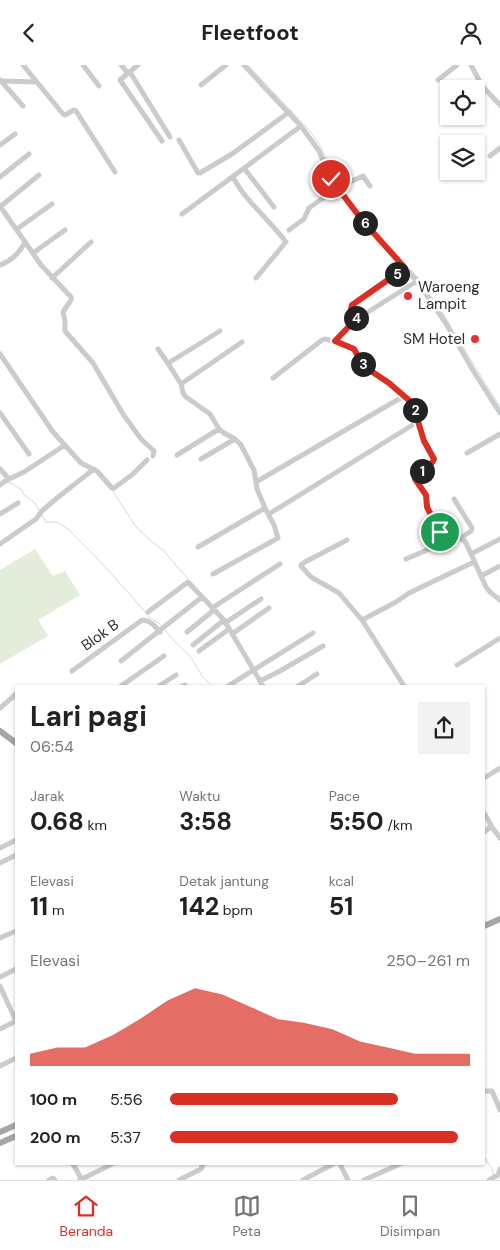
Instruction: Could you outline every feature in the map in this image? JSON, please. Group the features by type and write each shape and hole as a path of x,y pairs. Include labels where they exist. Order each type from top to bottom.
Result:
{"main road":[{"path":"0,731 15,742"},
{"path":"485,926 500,919"},
{"path":"3,1130 15,1125"},
{"path":"3,1130 14,1137"},
{"path":"0,1143 14,1137"}],"street":[{"path":"23,65 63,114 76,111 114,172"},
{"path":"83,65 99,86"},
{"path":"121,65 129,73 170,137"},
{"path":"138,65 120,80 162,141"},
{"path":"201,85 226,65"},
{"path":"244,65 301,126 319,151 329,175 376,236 417,281 500,413"},
{"path":"438,80 457,65"},
{"path":"471,65 479,80"},
{"path":"1,80 36,82"},
{"path":"1,80 23,106"},
{"path":"485,89 500,105"},
{"path":"178,140 198,173 200,173 232,154 289,112"},
{"path":"182,214 301,126"},
{"path":"0,145 15,134"},
{"path":"490,156 500,149"},
{"path":"0,177 29,154"},
{"path":"244,168 274,207"},
{"path":"39,175 0,206 52,278 71,298 63,312 66,334 93,363 123,414 154,451 153,456"},
{"path":"289,230 304,219 309,208 340,187 363,176 370,186"},
{"path":"233,177 244,196 286,242 256,278"},
{"path":"17,229 52,203"},
{"path":"0,217 6,214"},
{"path":"33,253 65,230"},
{"path":"0,265 16,255 25,241"},
{"path":"52,278 91,242"},
{"path":"335,341 356,319 351,309 352,305 405,268"},
{"path":"368,312 417,281"},
{"path":"169,365 170,362 220,331"},
{"path":"273,378 324,339 335,341 354,349 368,369 389,383 411,402 414,408 424,441 434,459 432,464 417,475 415,479 425,493 427,507 440,532 449,540 461,538 471,531 472,528 454,499"},
{"path":"182,384 242,342"},
{"path":"158,349 182,384 186,397 210,414 219,429 241,445 256,475 257,489 278,538 213,574"},
{"path":"0,354 53,432 82,463 94,469 112,488 134,474 147,460"},
{"path":"256,482 404,396"},
{"path":"0,413 29,454"},
{"path":"269,514 419,421"},
{"path":"177,455 219,429"},
{"path":"467,453 500,434"},
{"path":"201,459 235,439"},
{"path":"0,469 5,481 24,472 65,445"},
{"path":"0,543 36,519 94,469"},
{"path":"0,514 18,503"},
{"path":"198,547 265,508"},
{"path":"461,538 464,540 486,587 500,599"},
{"path":"406,559 441,544 446,539"},
{"path":"471,554 500,539"},
{"path":"348,540 302,563 301,566 311,577 339,593 362,620 403,685"},
{"path":"362,620 409,593 474,562"},
{"path":"187,632 213,609 280,564"},
{"path":"481,576 500,566"},
{"path":"148,612 188,581 224,622 262,685"},
{"path":"121,661 202,597"},
{"path":"193,645 224,622 261,599"},
{"path":"199,651 269,608"},
{"name":"Blok B","path":"72,671 142,620 146,620 162,629"},
{"path":"230,685 313,633"},
{"path":"457,665 500,638"},
{"path":"260,681 323,646"},
{"path":"122,685 164,656"},
{"path":"161,685 176,675"},
{"path":"300,685 317,675"},
{"path":"0,707 15,695"},
{"path":"485,777 500,768"},
{"path":"485,815 500,838"},
{"path":"485,830 491,826"},
{"path":"0,848 15,840"},
{"path":"0,863 15,856"},
{"path":"0,938 15,931"},
{"path":"0,977 15,970"},
{"path":"1,988 15,1019"},
{"path":"9,1006 15,1003"},
{"path":"0,1029 15,1022"},
{"path":"0,1066 15,1058"},
{"path":"485,1091 492,1091 500,1109"},
{"path":"74,1165 82,1180 110,1165"},
{"path":"179,1180 201,1169 202,1165"},
{"path":"303,1180 331,1165"},
{"path":"340,1165 348,1180"},
{"path":"364,1180 398,1165"},
{"path":"492,1179 499,1173 500,1169"},
{"path":"49,1180 53,1178 55,1180"}],"green space":[{"path":"35,549 53,576 65,571 80,595 38,620 48,636 0,664 0,570"}],"waterway":[{"path":"248,65 310,131 321,147 339,185"},
{"path":"343,190 364,216"},
{"path":"367,219 378,232"},
{"path":"381,236 419,279 439,307 500,407"},
{"path":"7,482 22,490 23,494 35,503 40,512"},
{"path":"112,490 136,527 163,550 188,579"},
{"path":"42,515 46,522 57,522 68,529 96,557 150,618 163,627"},
{"path":"165,630 190,656 202,676 211,685"},
{"path":"485,1158 494,1176"}],"place":[{"name":"Waroeng Lampit","path":"408,296"},
{"name":"SM Hotel","path":"475,339"}],"route":[{"path":"331,179 362,220 405,268 352,305 351,309 356,319 335,341 354,349 368,369 397,389 411,402 419,421 424,441 434,459 433,463 417,475 415,479 426,495 427,507 440,532"}]}
